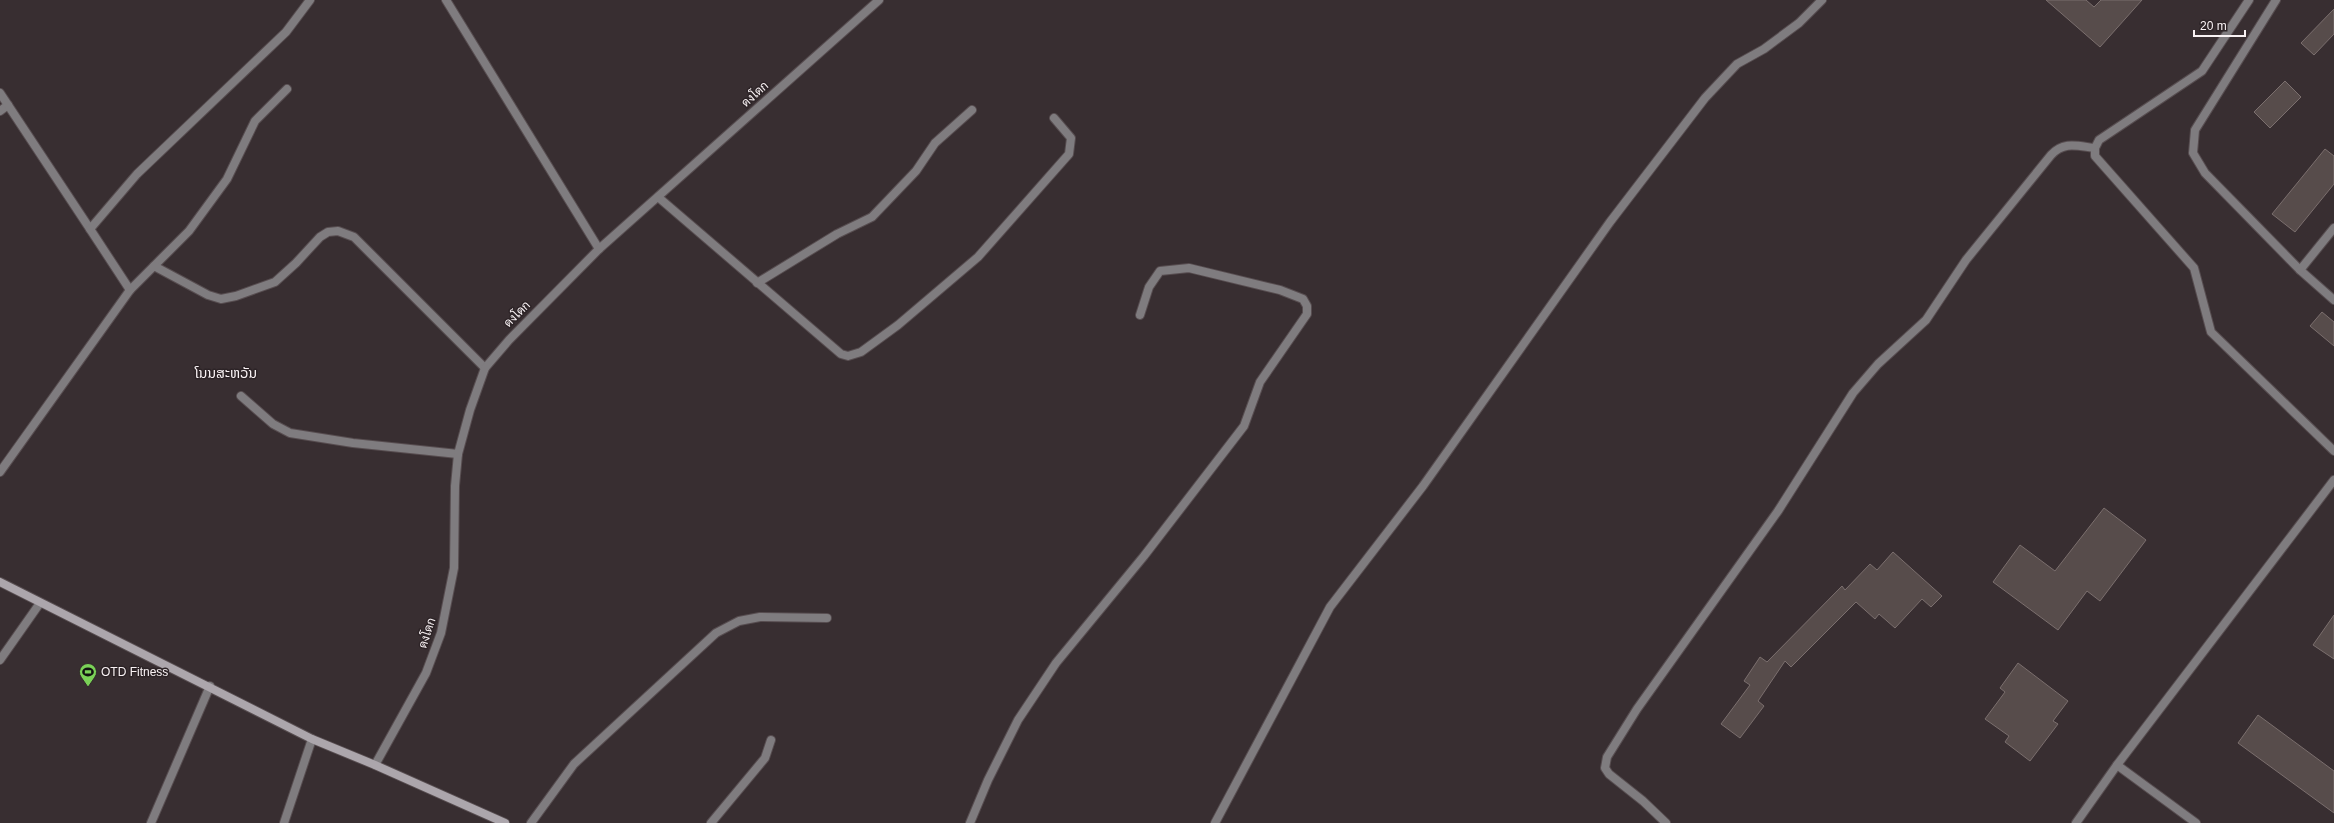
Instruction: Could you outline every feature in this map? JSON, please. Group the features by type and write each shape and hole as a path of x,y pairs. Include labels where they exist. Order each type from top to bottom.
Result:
{"street":[{"path":"90,229 137,174 286,32 310,0"},
{"path":"446,0 599,249"},
{"name":"ดงโดก","path":"375,765 426,673 441,633 454,568 455,486 458,454 470,410 485,368 509,340 599,249 879,0"},
{"path":"1215,823 1330,607 1423,486 1610,222 1705,98 1737,64 1764,49 1799,23 1822,0"},
{"path":"2249,0 2202,71 2099,140 2094,148 2095,156 2194,268 2211,332 2334,450"},
{"path":"2276,0 2195,130 2193,153 2205,173 2300,270 2334,300"},
{"path":"0,472 130,290 188,231 227,180 256,121 287,89"},
{"path":"0,93 130,290"},
{"path":"0,111 8,105"},
{"path":"757,283 837,234 872,217 916,171 935,143 972,110"},
{"path":"658,197 841,354 848,356 861,352 898,325 978,257 1064,160 1069,154 1072,138 1054,118"},
{"path":"1666,823 1643,801 1608,774 1605,768 1607,757 1637,709 1778,511 1853,393 1878,364 1926,320 1966,260 2050,155 2058,148 2066,145 2094,148"},
{"path":"2300,270 2334,228"},
{"path":"154,266 208,295 221,300 274,282 296,264 320,237 328,232 338,231 354,237 485,368"},
{"path":"970,823 988,780 1018,720 1056,663 1144,556 1244,426 1260,382 1307,314 1307,306 1303,299 1280,290 1189,268 1160,271 1149,287 1140,315"},
{"path":"241,396 273,424 290,433 353,443 458,454"},
{"path":"2076,823 2117,765 2334,480"},
{"path":"0,582 210,686 312,739 375,765 505,823"},
{"path":"0,660 40,603"},
{"path":"531,823 574,764 716,633 739,621 760,617 827,618"},
{"path":"151,823 210,686"},
{"path":"284,823 312,739"},
{"path":"711,823 765,758 771,740"},
{"path":"2117,765 2196,823"}],"building":[{"path":"2046,0 2086,0 2094,7 2101,0 2142,0 2100,47"},
{"path":"2334,9 2334,34 2314,55 2301,43"},
{"path":"2285,81 2301,97 2270,128 2254,112"},
{"path":"2325,149 2334,156 2334,184 2295,232 2272,214"},
{"path":"2322,312 2334,322 2334,346 2310,326"},
{"path":"2104,508 2146,540 2100,601 2087,591 2058,630 1993,582 2020,545 2055,571"},
{"path":"1893,552 1942,596 1931,607 1922,599 1895,628 1879,614 1875,619 1856,602 1791,667 1785,661 1758,701 1764,706 1740,738 1721,724 1750,685 1744,681 1760,657 1767,662 1842,586 1845,590 1870,564 1877,570"},
{"path":"2334,615 2334,659 2313,645"},
{"path":"2018,663 2068,701 2053,721 2058,724 2030,761 2005,742 2009,736 1985,719 2005,692 2000,688"},
{"path":"2258,715 2334,771 2334,813 2238,743"}],"place":[{"name":"OTD Fitness","path":"88,687"}],"district":[{"name":"ໂນນສະຫວັນ","path":"226,373"}]}
